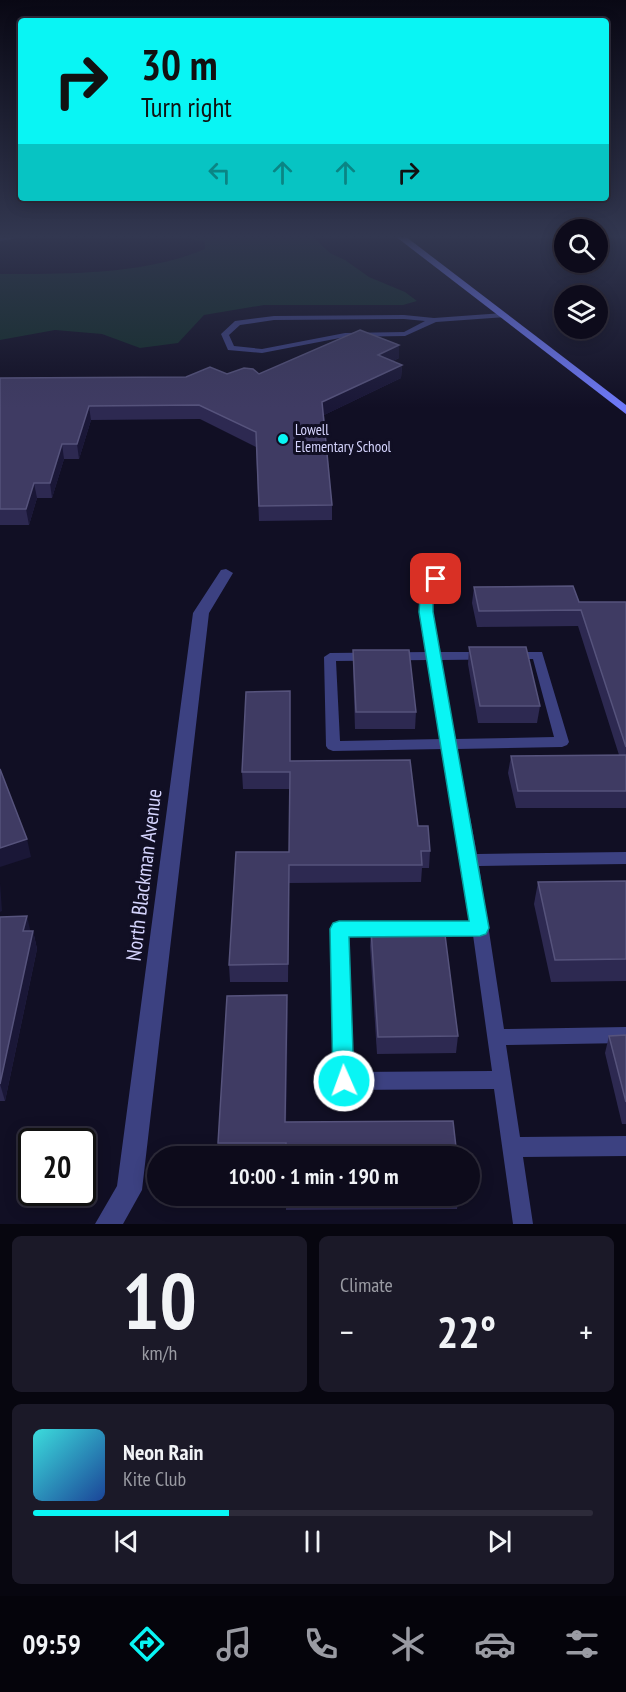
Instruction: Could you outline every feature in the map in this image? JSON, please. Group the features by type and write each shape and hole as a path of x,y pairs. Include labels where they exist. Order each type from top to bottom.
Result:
{"main road":[{"path":"474,293 626,411"}],"street":[{"name":"North Blackman Avenue","path":"108,1224 129,1190 201,613 226,573"}],"lane":[{"path":"434,320 405,334 345,335 262,351 231,348 225,334 238,323 273,318 404,317 434,320 503,315"},
{"path":"436,579 426,598 433,656 470,860 523,1224"},
{"path":"538,655 562,742 450,745 333,746 330,657 538,655"},
{"path":"470,860 626,858"},
{"path":"480,928 339,929 344,1081 502,1080"},
{"path":"496,1036 626,1035"},
{"path":"512,1147 626,1146"}],"green space":[{"path":"0,293 406,293 417,301 403,305 264,305 204,315 178,343 140,348 102,334 55,330 0,340"}],"building":[{"name":"Lowell Elementary School","path":"360,330 399,345 378,355 402,365 322,402 332,505 259,506 256,432 199,405 89,406 77,444 62,444 50,483 34,483 26,509 0,509 0,378 186,377 210,367 227,374 244,368 253,369 259,374"},
{"path":"573,586 579,602 626,602 626,747 581,610 479,611 474,587"},
{"path":"469,647 526,647 540,706 480,706"},
{"path":"353,650 409,650 416,712 356,712"},
{"path":"290,691 290,761 410,760 418,826 428,826 430,851 421,851 422,865 289,865 288,964 229,965 236,852 289,852 290,772 242,772 246,692"},
{"path":"626,755 626,791 518,791 511,756"},
{"path":"0,769 27,839 0,848"},
{"path":"626,881 626,959 555,960 538,882"},
{"path":"27,916 23,931 33,931 0,1084 0,917"},
{"path":"444,927 458,1036 378,1037 371,929"},
{"path":"287,995 285,1122 453,1121 456,1146 286,1146 286,1143 218,1143 227,996"},
{"path":"626,1035 626,1102 609,1036"}],"place":[{"name":"Lowell Elementary School","path":"283,439"}],"route":[{"path":"344,1081 339,929 480,928 426,612 426,598 436,579"}]}
